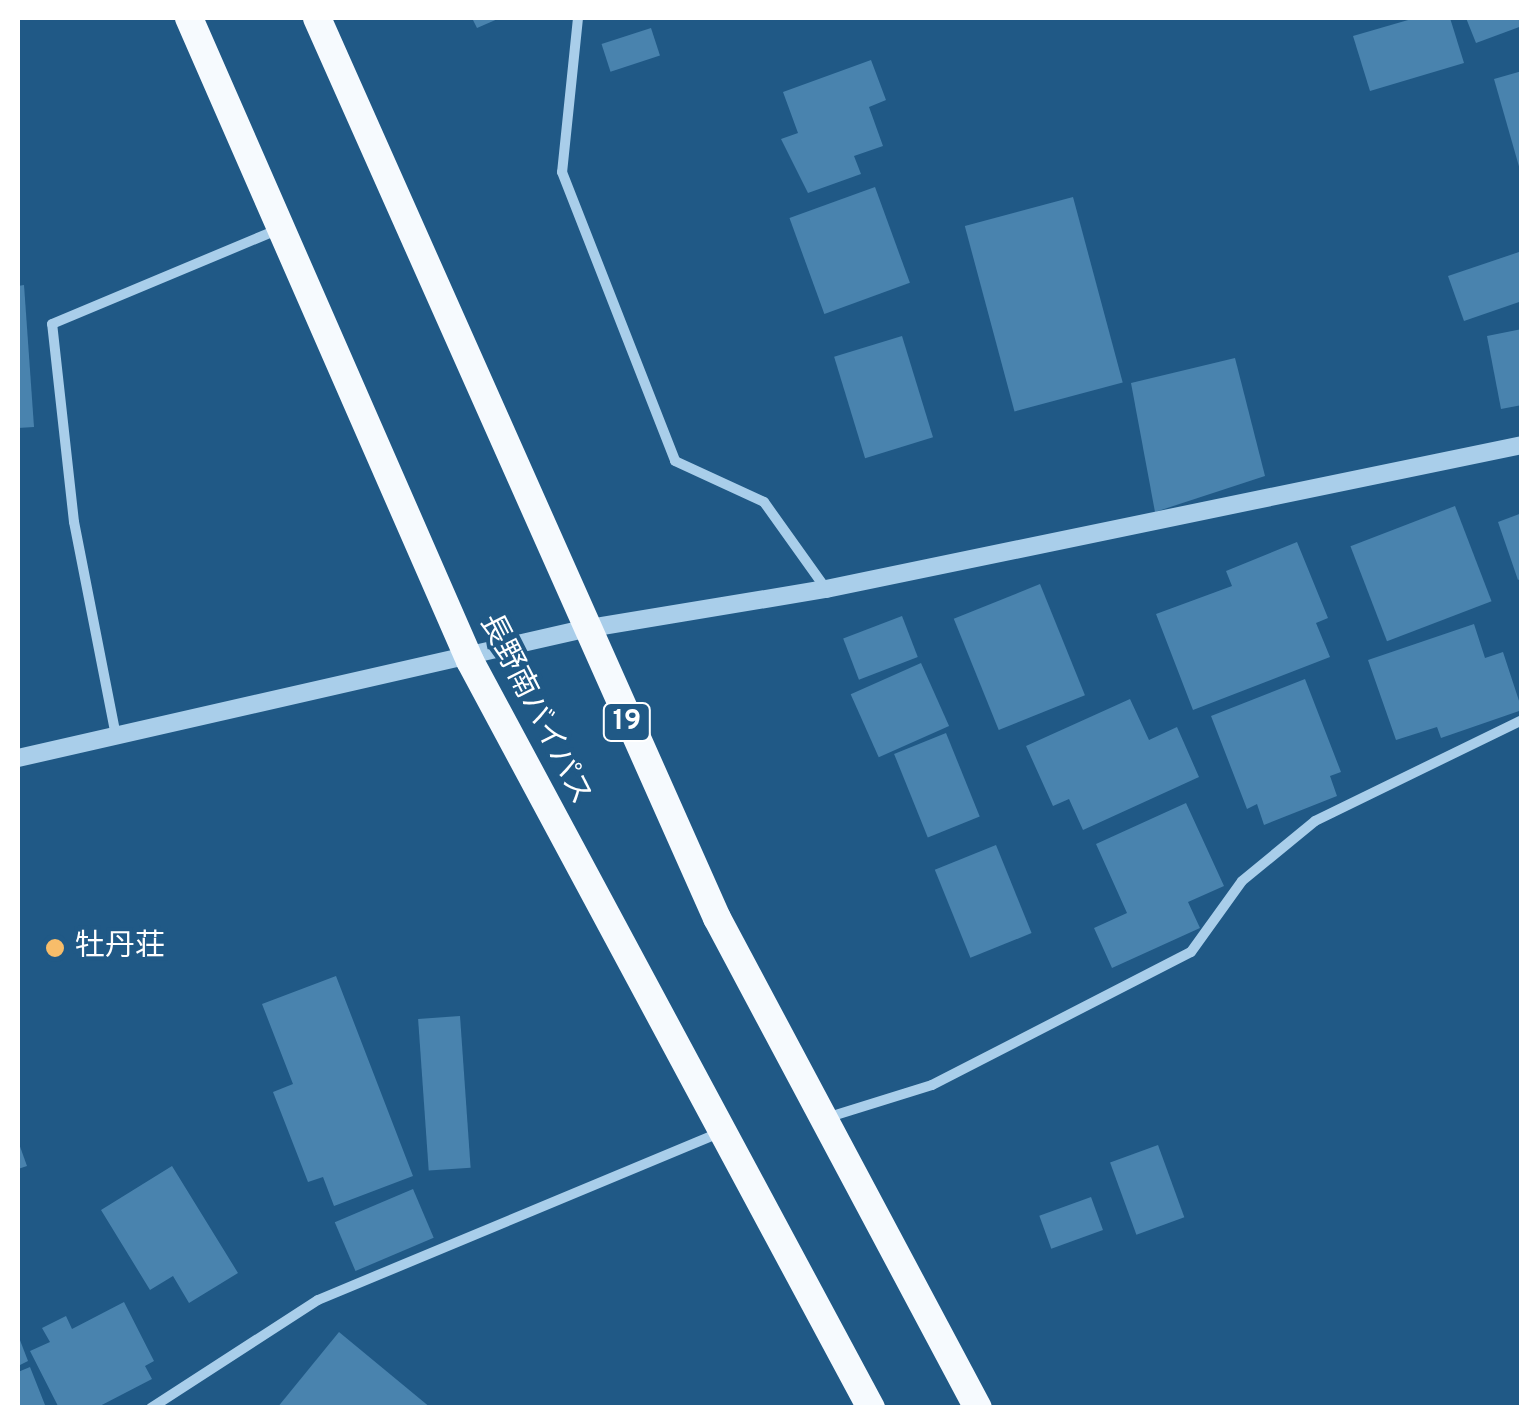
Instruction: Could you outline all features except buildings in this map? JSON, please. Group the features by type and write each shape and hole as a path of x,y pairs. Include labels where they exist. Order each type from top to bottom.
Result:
{"highway":[{"name":"長野南バイパス","path":"189,18 470,661 716,1134 871,1408"},
{"name":"19","path":"317,18 584,628 717,918 978,1408"}],"street":[{"path":"578,18 562,172 674,461 764,502 826,589"},
{"path":"116,736 74,522 52,324 283,228"},
{"path":"18,758 470,661 584,628 826,589 1522,445"},
{"path":"826,1118 932,1084 1191,952 1242,881 1315,821 1522,720"},
{"path":"150,1408 318,1300 716,1134"}],"place":[{"name":"牡丹荘","path":"55,948"}]}
